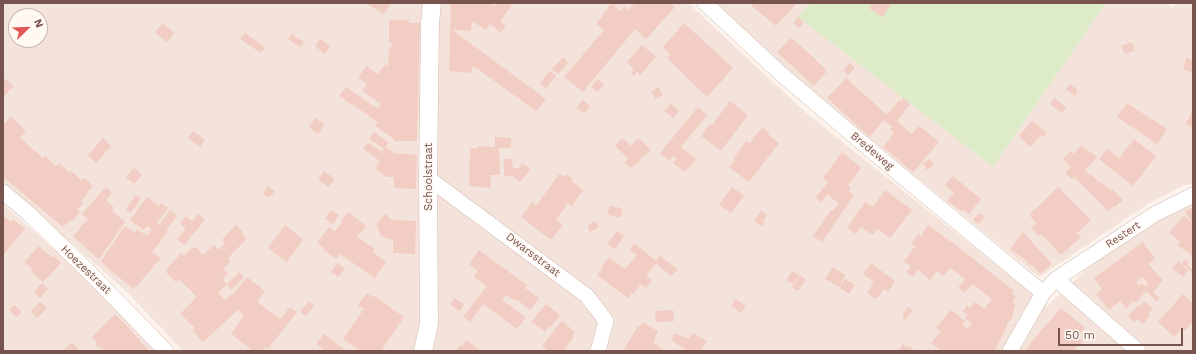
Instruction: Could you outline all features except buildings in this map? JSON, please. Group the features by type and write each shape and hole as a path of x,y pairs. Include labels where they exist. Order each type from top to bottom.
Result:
{"street":[{"name":"Schoolstraat","path":"423,351 429,324 428,178 430,23 432,3"},
{"name":"Bredeweg","path":"705,3 780,73 1043,293"},
{"name":"Dwarsstraat","path":"428,178 587,296 606,321 598,351"},
{"name":"Hoezestraat","path":"3,192 27,212 118,300 166,351"},
{"name":"Restert","path":"1010,351 1043,293 1056,279 1155,214 1193,196"},
{"path":"1056,279 1138,351"}],"shaded area":[{"path":"3,3 688,3 806,113 1047,306 1111,247 1177,209 1193,203 1193,351 183,351 126,291 3,183"},
{"path":"713,3 810,3 799,16 993,167 1106,3 1165,3 1173,8 1177,3 1193,3 1193,184 1184,185 1148,204 1039,277 780,66"},
{"path":"3,204 89,281 154,351 3,351"}],"green space":[{"path":"810,3 1106,3 993,167 798,17"}]}
